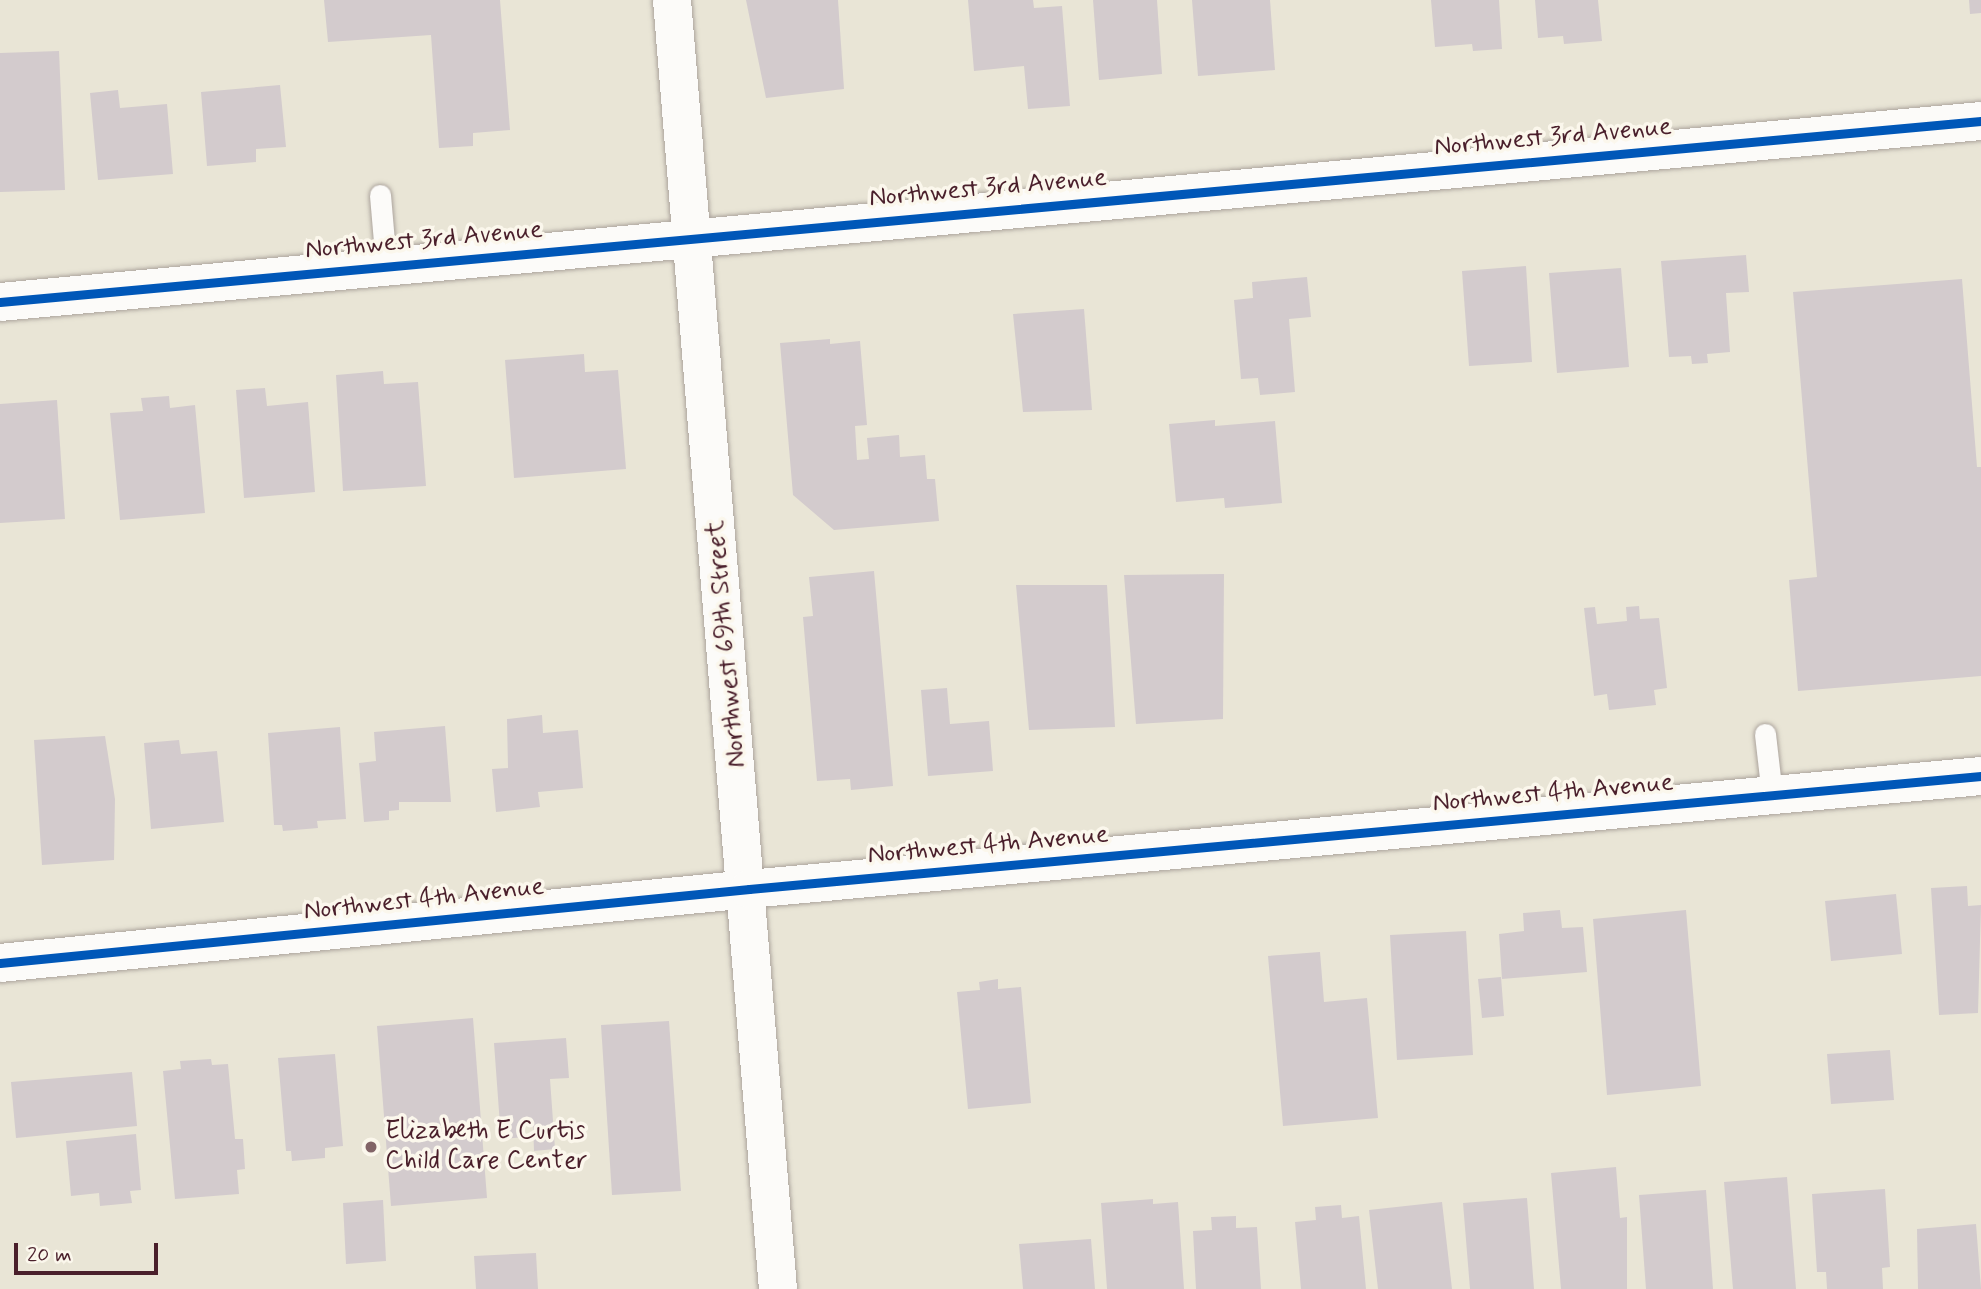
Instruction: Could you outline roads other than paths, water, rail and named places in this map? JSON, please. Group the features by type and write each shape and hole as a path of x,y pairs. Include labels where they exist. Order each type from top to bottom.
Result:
{"street":[{"name":"Northwest 69th Street","path":"672,0 690,236 748,888 778,1289"},
{"name":"Northwest 3rd Avenue","path":"0,302 690,236 1981,121"},
{"name":"Northwest 4th Avenue","path":"0,963 748,888 1981,776"}],"lane":[{"path":"380,195 386,265"},
{"path":"1765,734 1772,795"}],"place":[{"name":"Elizabeth E Curtis Child Care Center","path":"371,1147"}]}
